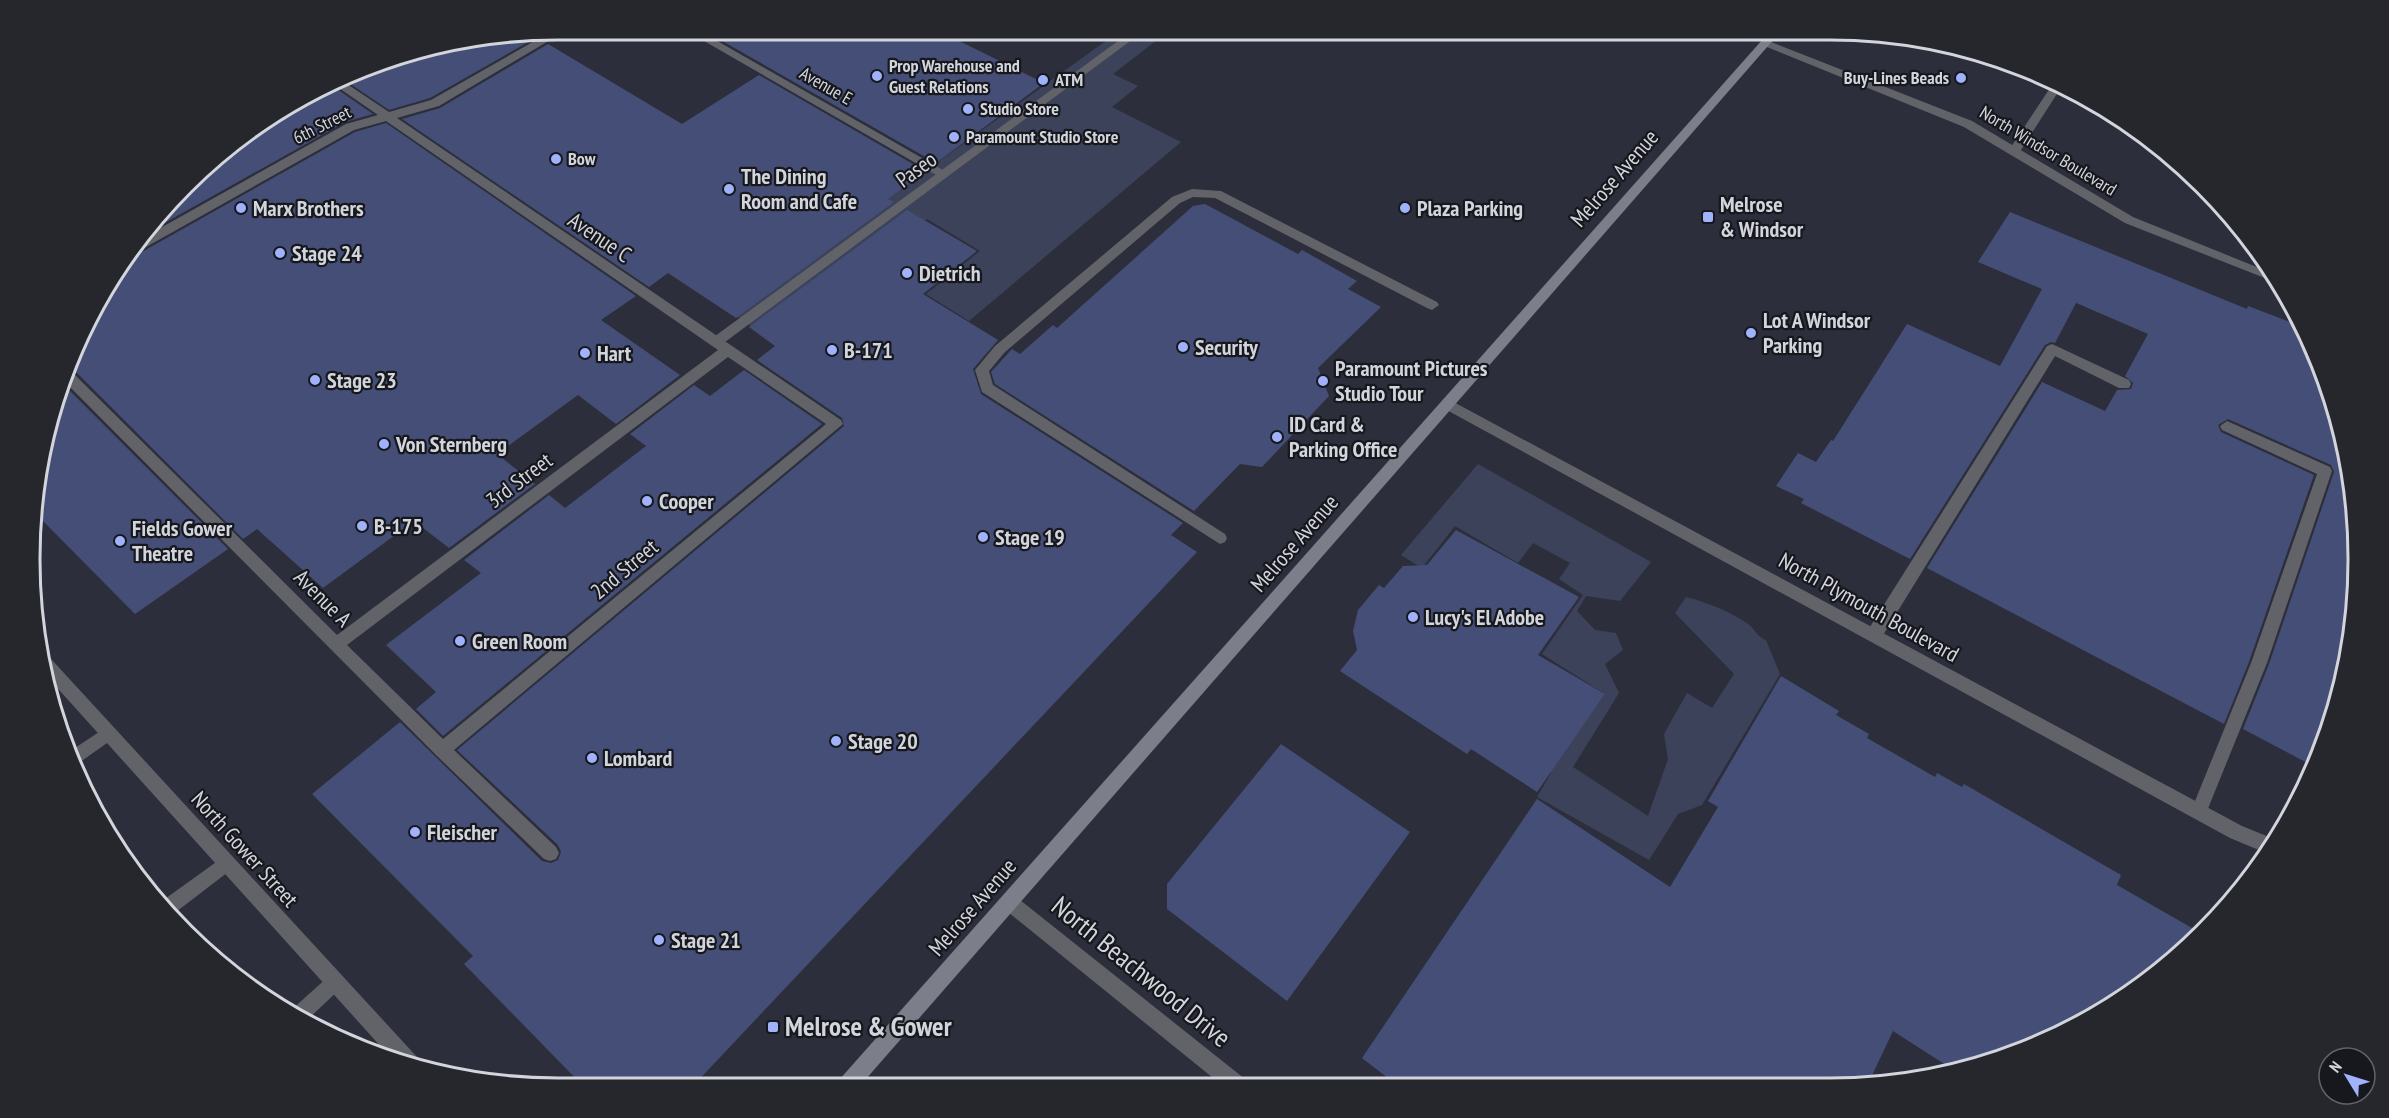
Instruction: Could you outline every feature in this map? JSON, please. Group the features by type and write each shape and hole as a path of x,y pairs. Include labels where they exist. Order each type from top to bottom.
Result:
{"main road":[{"name":"Melrose Avenue","path":"854,1078 1743,66 1769,40"}],"street":[{"name":"Avenue E","path":"708,40 944,174"},
{"name":"Paseo","path":"722,346 944,174 1126,40"},
{"name":"6th Street","path":"151,239 350,128 435,103 543,41"},
{"name":"North Windsor Boulevard","path":"1766,43 1968,124 2129,219 2263,274"},
{"name":"Avenue C","path":"345,87 836,424"},
{"path":"2015,150 2053,91"},
{"path":"1220,538 987,388 982,370 1000,349 1167,207 1192,193 1217,194 1432,305"},
{"name":"3rd Street","path":"337,644 722,346"},
{"path":"1874,635 2052,349 2124,384"},
{"name":"Avenue A","path":"72,381 442,750 550,853"},
{"name":"North Plymouth Boulevard","path":"1448,404 2236,832 2263,843"},
{"name":"2nd Street","path":"442,750 836,424"},
{"path":"2199,812 2259,663 2325,471 2227,426"},
{"name":"North Gower Street","path":"53,673 399,1052"},
{"path":"79,754 108,734"},
{"path":"172,904 226,862"},
{"name":"North Beachwood Drive","path":"1009,902 1228,1078"},
{"path":"304,1010 335,982"}],"shaded area":[{"path":"1107,40 1157,40 1113,74 1138,86 1112,107 1181,142 969,321 926,294 980,251 927,219 768,337 730,312"},
{"path":"1478,464 1651,562 1620,601 1586,596 1577,611 1595,630 1616,633 1623,650 1605,664 1619,693 1573,767 1648,816 1668,759 1664,734 1687,693 1712,708 1734,674 1675,613 1686,597 1694,599 1734,615 1766,640 1780,674 1702,805 1678,814 1649,860 1537,797 1551,773 1516,740 1561,756 1605,694 1542,654 1583,595 1559,579 1570,563 1533,543 1518,563 1455,526 1422,568 1401,555"}],"building":[{"path":"721,40 957,40 1044,83 936,163"},
{"path":"529,42 430,98 389,110 351,84 392,68 458,50"},
{"path":"548,44 682,124 759,75 925,171 888,199 894,202 736,318 668,273 649,287 402,119 440,108"},
{"path":"339,90 373,114 345,122 164,223 192,192 243,148 300,110"},
{"path":"386,123 636,296 601,320 680,375 616,424 578,395 497,454 535,484 449,548 414,521 323,588 257,529 243,539 76,372 110,300 141,252 355,132"},
{"name":"Security","path":"1205,204 1298,254 1302,250 1357,281 1348,289 1381,307 1318,368 1329,396 1262,467 1240,464 1194,511 995,384 991,372 1012,349 1020,354 1053,325 1057,328 1193,206"},
{"path":"907,210 977,251 923,294 998,340 973,369 981,394 1183,523 1171,535 1197,552 700,1078 575,1078 464,964 473,956 312,794 400,722 542,861 551,863 558,860 561,852 558,845 457,750 844,426 842,418 757,360 775,346 749,327"},
{"path":"2010,212 2247,309 2248,306 2291,322 2309,361 2331,425 2339,458 2347,525 2347,593 2339,660 2321,726 2307,763 2243,729 2269,664 2334,472 2331,465 2228,419 2218,425 2221,432 2314,475 2249,662 2224,724 1927,568 2042,382 2105,411 2117,390 2131,389 2133,383 2125,376 2148,334 2074,302 2076,303 2055,343 2045,345 1910,559 1801,503 1804,499 1776,486 1798,453 1816,462 1831,440 1833,441 1907,324 2000,366 2042,289 1978,262"},
{"path":"744,370 822,424 443,736 416,709 436,692 386,645 481,573 464,560 549,495 565,508 646,446 630,434 694,385 710,396"},
{"name":"Fields Gower Theatre","path":"69,390 228,549 135,614 42,520 50,458"},
{"path":"1456,530 1579,597 1538,655 1605,694 1537,792 1471,749 1467,754 1340,671 1357,650 1353,631 1358,610 1379,585 1384,588 1403,566 1427,565"},
{"path":"1781,676 1839,711 1836,715 1869,734 1867,738 1935,777 1937,773 1962,787 1964,784 2121,875 2117,885 2194,929 2146,970 2089,1008 2028,1038 1997,1050 1945,1065 1893,1031 1872,1075 1830,1078 1388,1078 1362,1058 1537,799 1670,887 1718,807 1708,801"},
{"path":"1281,744 1410,832 1287,1001 1167,909 1167,884"}],"place":[{"name":"Prop Warehouse and Guest Relations","path":"877,76"},
{"name":"Buy-Lines Beads","path":"1961,78"},
{"name":"ATM","path":"1043,80"},
{"name":"Studio Store","path":"968,109"},
{"name":"Paramount Studio Store","path":"954,137"},
{"name":"Bow","path":"556,159"},
{"name":"The Dining Room and Cafe","path":"729,189"},
{"name":"Marx Brothers","path":"241,208"},
{"name":"Plaza Parking","path":"1405,208"},
{"name":"Melrose & Windsor","path":"1708,217"},
{"name":"Stage 24","path":"280,253"},
{"name":"Dietrich","path":"907,273"},
{"name":"Lot A Windsor Parking","path":"1751,333"},
{"name":"Security","path":"1183,347"},
{"name":"B-171","path":"832,350"},
{"name":"Hart","path":"585,353"},
{"name":"Stage 23","path":"315,380"},
{"name":"Paramount Pictures Studio Tour","path":"1323,381"},
{"name":"ID Card & Parking Office","path":"1277,437"},
{"name":"Von Sternberg","path":"384,444"},
{"name":"Cooper","path":"647,501"},
{"name":"B-175","path":"362,526"},
{"name":"Stage 19","path":"983,537"},
{"name":"Fields Gower Theatre","path":"120,541"},
{"name":"Lucy's El Adobe","path":"1413,617"},
{"name":"Green Room","path":"460,641"},
{"name":"Stage 20","path":"836,741"},
{"name":"Lombard","path":"592,758"},
{"name":"Fleischer","path":"415,832"},
{"name":"Stage 21","path":"659,940"},
{"name":"Melrose & Gower","path":"773,1027"}]}
